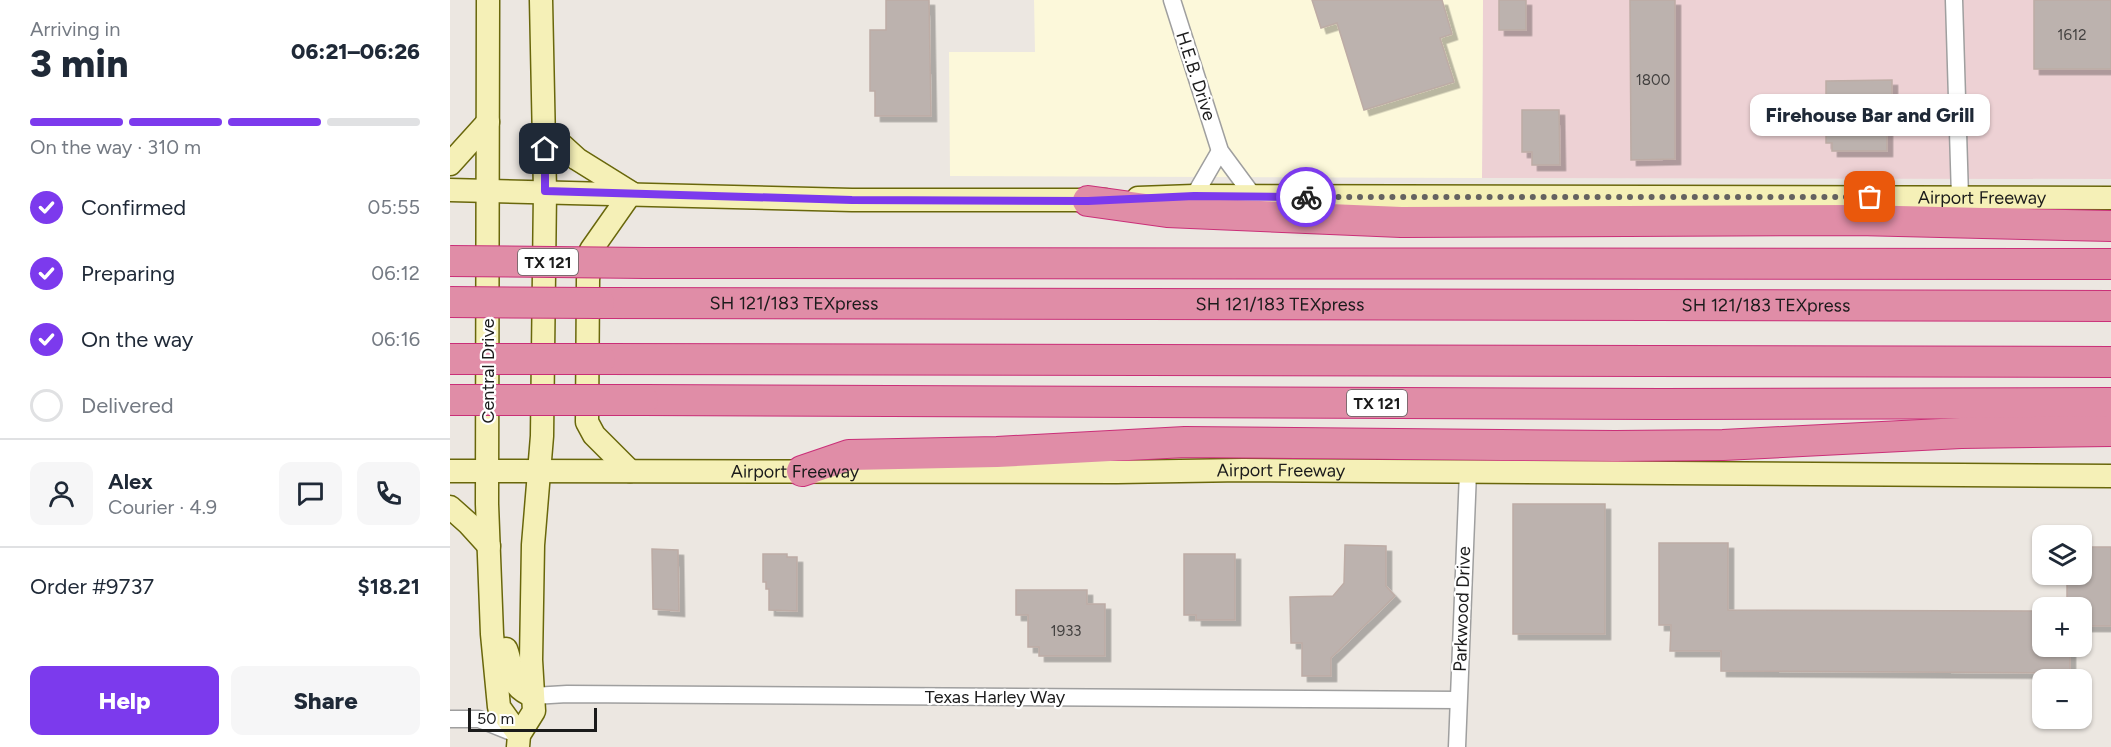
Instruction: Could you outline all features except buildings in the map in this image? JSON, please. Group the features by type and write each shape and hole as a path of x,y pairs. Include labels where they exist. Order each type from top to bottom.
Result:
{"highway":[{"path":"1088,201 1167,212 1401,222 1857,220 2111,226"},
{"name":"TX 121","path":"450,261 2111,264"},
{"name":"SH 121/183 TEXpress","path":"450,302 2111,306"},
{"path":"450,359 2111,362"},
{"name":"TX 121","path":"450,402 643,400 1637,404 2111,403"},
{"path":"802,471 849,455 997,452 1185,442 1723,445 1961,433 2111,431"}],"main road":[{"name":"Central Drive","path":"488,0 488,471 492,634 499,707 518,741"},
{"path":"518,741 534,711 532,696 533,545 545,341 541,0"},
{"path":"450,164 488,122"},
{"path":"544,129 577,159 631,193 591,250 588,280 587,422 594,435 630,471"},
{"name":"Airport Freeway","path":"450,190 852,200 1088,201 1194,196 2111,198"},
{"name":"Airport Freeway","path":"450,471 1468,472 2111,476"},
{"path":"450,507 470,524 489,546"},
{"path":"492,634 503,642 508,653 515,686 521,692 532,696"}],"street":[{"name":"H.E.B. Drive","path":"1172,0 1220,152 1254,197"},
{"path":"1954,0 1960,197"},
{"path":"1194,196 1220,152"},
{"name":"Parkwood Drive","path":"1457,747 1468,472"},
{"name":"Texas Harley Way","path":"532,696 579,694 1458,700"},
{"path":"450,718 479,719 518,741"}],"shaded area":[{"path":"1034,0 1483,0 1482,178 950,176 949,52 1035,52"},
{"path":"1483,0 2111,0 2111,179 1482,178"}],"way so far":[{"path":"1306,197 1870,197"}],"place":[{"name":"Firehouse Bar and Grill","path":"1870,197"}],"route":[{"path":"545,149 545,191 852,200 1088,201 1194,196 1306,197"}]}
